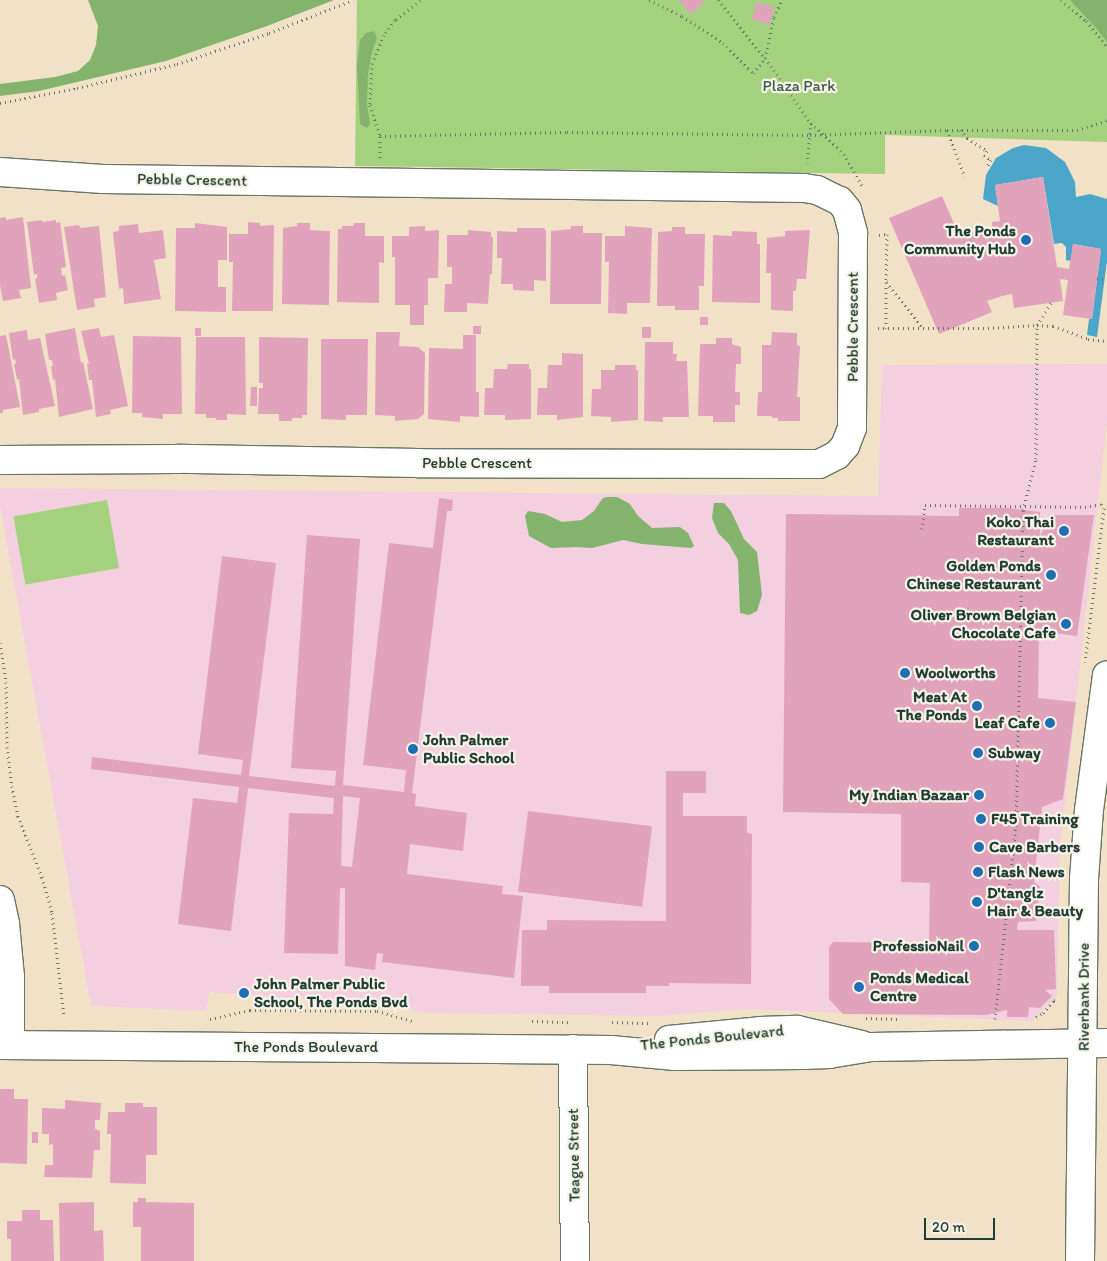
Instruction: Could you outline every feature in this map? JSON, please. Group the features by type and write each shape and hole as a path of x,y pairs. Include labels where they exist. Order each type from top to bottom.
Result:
{"street":[{"name":"Pebble Crescent","path":"0,172 103,179 804,188 817,190 840,201 847,210 854,233 852,428 845,446 838,455 818,464 418,463 178,459 0,460"},
{"name":"Riverbank Drive","path":"1080,1261 1095,1043 1084,879 1089,810 1107,675"},
{"path":"0,900 10,968 5,1045"},
{"name":"The Ponds Boulevard","path":"5,1045 611,1050 669,1040 760,1031 797,1030 818,1033 872,1047 1095,1043"},
{"name":"Teague Street","path":"573,1049 575,1261"}],"path":[{"path":"0,102 77,88 177,64 269,33 353,0"},
{"path":"420,0 400,16 384,35 372,63 370,105 380,136 567,132 810,135 947,130 1077,130 1107,120"},
{"path":"649,0 682,16 723,43 753,73 765,58 774,17 782,0"},
{"path":"718,0 765,58 811,123 844,154 865,192"},
{"path":"1061,0 1086,22 1107,47"},
{"path":"806,171 811,123"},
{"path":"947,130 965,177"},
{"path":"960,130 967,138 987,151 984,155 991,160 986,168"},
{"path":"875,226 877,235 887,234 886,328"},
{"path":"1097,278 1106,280"},
{"path":"886,282 923,328"},
{"path":"995,1020 1016,826 1024,506 1036,459 1037,325 1052,302"},
{"path":"876,328 1037,325 1052,326 1073,335 1107,341"},
{"path":"922,529 925,506 1085,507 1101,504"},
{"path":"0,643 6,682 7,747 12,786 23,829 40,870 55,929 64,1017"},
{"path":"1032,1018 1043,1013 1054,1000 1058,1001"},
{"path":"205,1020 250,1010 378,1011 417,1022"},
{"path":"1043,1013 1043,1018"},
{"path":"861,1018 899,1019"},
{"path":"986,1020 1003,1020"},
{"path":"523,1022 576,1022"},
{"path":"605,1022 653,1023"}],"shaded area":[{"name":"John Palmer Public School","path":"1107,364 1107,420 1060,846 1057,996 1031,1021 747,1009 657,1016 421,1013 383,1000 329,1001 209,992 206,1011 91,1006 0,506 0,488 878,496 882,365"}],"green space":[{"path":"88,0 334,0 267,26 166,61 39,91 0,96 0,84 55,77 78,71 90,60 96,45 98,26"},
{"name":"Plaza Park","path":"357,0 1107,0 1107,142 885,135 885,174 355,166"},
{"path":"1070,0 1107,0 1107,42 1096,28"},
{"path":"374,31 377,38 368,73 367,104 370,124 367,128 360,124 357,65 360,40 366,33"},
{"path":"617,497 630,504 638,516 652,528 680,527 688,533 694,546 691,548 642,544 623,540 592,548 551,548 529,536 525,516 528,511 545,514 562,522 582,520 594,511 602,499"},
{"path":"107,500 119,568 25,584 13,516"},
{"path":"714,503 724,503 731,511 744,539 757,552 762,595 757,611 749,615 740,613 738,560 729,544 718,533 712,518"}],"water":[{"path":"1024,145 1046,148 1065,162 1075,182 1076,197 1090,194 1107,199 1107,261 1097,337 1087,335 1089,319 1092,319 1101,249 1073,244 1071,261 1066,260 1066,247 1062,243 1054,244 1043,177 995,185 998,206 983,199 986,175 996,158 1013,148"}],"building":[{"path":"679,0 702,0 704,3 690,14"},
{"path":"757,2 774,7 769,24 752,19"},
{"path":"1043,177 1057,267 1069,269 1073,244 1101,249 1092,319 1063,315 1068,280 1060,279 1063,301 1014,308 1012,294 1002,296 987,301 992,312 939,334 889,218 942,196 959,235 992,229 992,222 1000,221 995,185"},
{"path":"6,217 6,220 23,217 31,288 19,290 21,298 3,301 0,285 0,218"},
{"path":"42,220 42,222 56,220 56,223 60,222 66,267 61,268 62,276 65,275 68,290 56,293 57,300 39,303 35,279 37,274 34,275 27,222"},
{"path":"248,222 260,223 260,226 274,225 273,311 232,311 233,262 229,262 229,234 248,234"},
{"path":"195,223 227,227 227,260 218,260 218,287 226,287 226,312 175,311 176,228 195,228"},
{"path":"297,223 310,223 310,230 330,231 329,305 282,304 283,228 297,226"},
{"path":"354,223 365,223 365,236 384,236 384,263 379,262 379,303 337,302 338,229 342,229 342,226 353,226"},
{"path":"138,224 139,233 163,230 166,258 154,260 161,299 124,304 123,288 119,289 113,232 119,231 119,226"},
{"path":"79,225 80,228 99,226 106,297 94,299 95,307 77,310 64,227"},
{"path":"425,226 425,231 439,230 438,278 428,278 428,305 424,305 424,325 410,325 410,305 395,305 395,257 392,257 392,236 409,236 409,227"},
{"path":"571,226 583,226 583,233 602,233 601,304 550,304 551,231 571,229"},
{"path":"625,226 652,228 650,303 627,303 627,314 608,313 609,262 605,262 605,236 625,236"},
{"path":"672,227 685,227 685,234 705,234 704,286 699,286 699,310 675,310 675,306 657,306 658,232 672,231"},
{"path":"517,228 544,228 546,231 546,281 534,280 534,291 513,290 513,284 501,284 502,258 497,258 497,231 517,232"},
{"path":"468,230 491,232 491,237 493,237 492,274 490,274 488,304 467,303 467,312 444,312 445,284 452,284 452,267 447,267 447,235 468,235"},
{"path":"810,230 806,279 797,279 796,291 793,291 793,311 771,310 771,273 766,273 767,238 785,236 785,231"},
{"path":"732,231 757,232 757,244 760,244 760,303 712,302 713,235 732,236"},
{"path":"700,317 708,317 708,325 700,325"},
{"path":"473,326 481,326 481,334 473,334"},
{"path":"642,327 651,327 651,338 642,338"},
{"path":"75,328 81,363 83,362 93,409 59,417 55,379 53,380 51,366 53,366 52,360 49,360 45,334"},
{"path":"99,328 101,337 114,335 128,406 110,410 111,414 96,417 92,380 89,380 87,364 89,364 81,331"},
{"path":"195,328 201,328 201,336 195,336"},
{"path":"27,330 28,340 40,338 55,406 23,415 19,379 17,380 14,364 16,363 15,359 13,360 9,333"},
{"path":"376,332 400,332 399,346 418,347 425,353 424,414 418,419 395,421 395,416 375,415"},
{"path":"772,332 797,333 797,345 800,346 797,397 800,397 800,421 778,421 778,418 772,418 772,416 757,416 758,392 762,392 762,345 771,345"},
{"path":"6,335 20,407 3,410 3,413 0,413 0,336"},
{"path":"463,335 476,335 476,392 479,392 479,417 460,416 460,422 428,419 429,348 463,349"},
{"path":"133,336 181,337 182,414 163,414 163,419 142,417 142,413 132,413"},
{"path":"196,337 245,337 246,415 227,414 227,420 216,420 216,418 206,418 206,414 195,414"},
{"path":"259,337 308,338 307,415 302,415 302,418 292,418 292,421 279,421 279,414 258,414 259,388 263,388 263,383 259,383"},
{"path":"716,338 732,338 732,344 741,347 741,364 736,364 735,392 740,392 740,405 735,405 735,422 713,422 713,416 698,416 700,344 716,344"},
{"path":"321,339 368,339 367,415 346,415 346,420 321,419"},
{"path":"645,342 673,342 673,354 677,354 676,361 687,361 689,417 663,417 663,422 644,421"},
{"path":"562,353 583,354 583,417 557,420 557,415 537,415 538,388 547,388 548,365 562,365"},
{"path":"508,364 529,364 529,369 531,369 531,419 505,420 505,415 484,415 485,388 493,388 494,369 507,369"},
{"path":"615,365 636,365 636,370 638,370 638,420 611,422 611,417 591,416 592,389 601,389 601,370 615,370"},
{"path":"251,387 257,387 257,406 250,406"},
{"path":"439,498 453,500 452,511 447,511 412,793 416,794 415,806 467,813 463,851 410,844 407,874 503,886 502,894 523,896 514,978 382,962 383,954 377,953 375,970 345,966 345,888 340,888 338,954 284,953 289,813 333,814 334,798 248,788 231,931 178,924 193,798 237,803 239,787 91,769 92,757 241,775 243,760 198,754 222,556 276,563 249,776 335,786 336,771 291,768 307,535 360,539 343,785 404,792 406,770 363,765 389,543 433,548","holes":["343,796 360,798 352,867 341,866"]},
{"path":"959,508 1009,508 1040,512 1040,536 1050,515 1094,515 1077,636 1039,631 1038,698 1076,702 1063,799 1042,807 1034,882 1040,887 1036,921 1018,922 1017,930 1054,930 1056,989 1045,990 1052,996 1040,1008 1029,1007 1028,1017 1007,1017 1007,1010 986,1015 843,1014 829,999 829,947 833,942 929,943 930,883 901,882 901,814 783,812 786,514 959,516"},
{"path":"666,771 706,771 706,793 683,793 683,816 747,816 747,833 752,834 751,984 669,983 669,986 646,986 646,993 549,993 549,986 521,986 522,930 547,930 547,920 666,921"},
{"path":"528,811 652,826 642,907 518,891"},
{"path":"0,1089 14,1089 14,1099 28,1099 27,1164 0,1163"},
{"path":"65,1100 101,1103 100,1120 95,1120 95,1129 100,1131 100,1150 94,1150 92,1178 44,1177 45,1165 53,1165 53,1144 49,1145 49,1134 42,1134 42,1108 65,1109"},
{"path":"125,1103 143,1103 143,1107 157,1107 157,1155 146,1155 146,1184 110,1183 111,1134 107,1134 108,1112 125,1112"},
{"path":"32,1132 38,1132 38,1143 32,1143"},
{"path":"138,1198 146,1198 146,1202 194,1203 194,1261 141,1261 141,1227 133,1227 133,1202 138,1202"},
{"path":"94,1202 94,1231 103,1230 104,1261 60,1261 59,1203"},
{"path":"22,1210 40,1210 40,1220 53,1220 54,1261 11,1261 11,1239 7,1239 7,1221 22,1221"}],"place":[{"name":"The Ponds Community Hub","path":"1026,240"},
{"name":"Koko Thai Restaurant","path":"1064,531"},
{"name":"Golden Ponds Chinese Restaurant","path":"1051,575"},
{"name":"Oliver Brown Belgian Chocolate Cafe","path":"1066,624"},
{"name":"Woolworths","path":"905,673"},
{"name":"Meat At The Ponds","path":"977,706"},
{"name":"Leaf Cafe","path":"1050,723"},
{"name":"John Palmer Public School","path":"413,749"},
{"name":"Subway","path":"978,753"},
{"name":"My Indian Bazaar","path":"979,795"},
{"name":"F45 Training","path":"981,819"},
{"name":"Cave Barbers","path":"979,847"},
{"name":"Flash News","path":"978,872"},
{"name":"D'tanglz Hair & Beauty","path":"977,902"},
{"name":"ProfessioNail","path":"974,946"},
{"name":"Ponds Medical Centre","path":"859,987"},
{"name":"John Palmer Public School, The Ponds Bvd","path":"244,993"}]}
